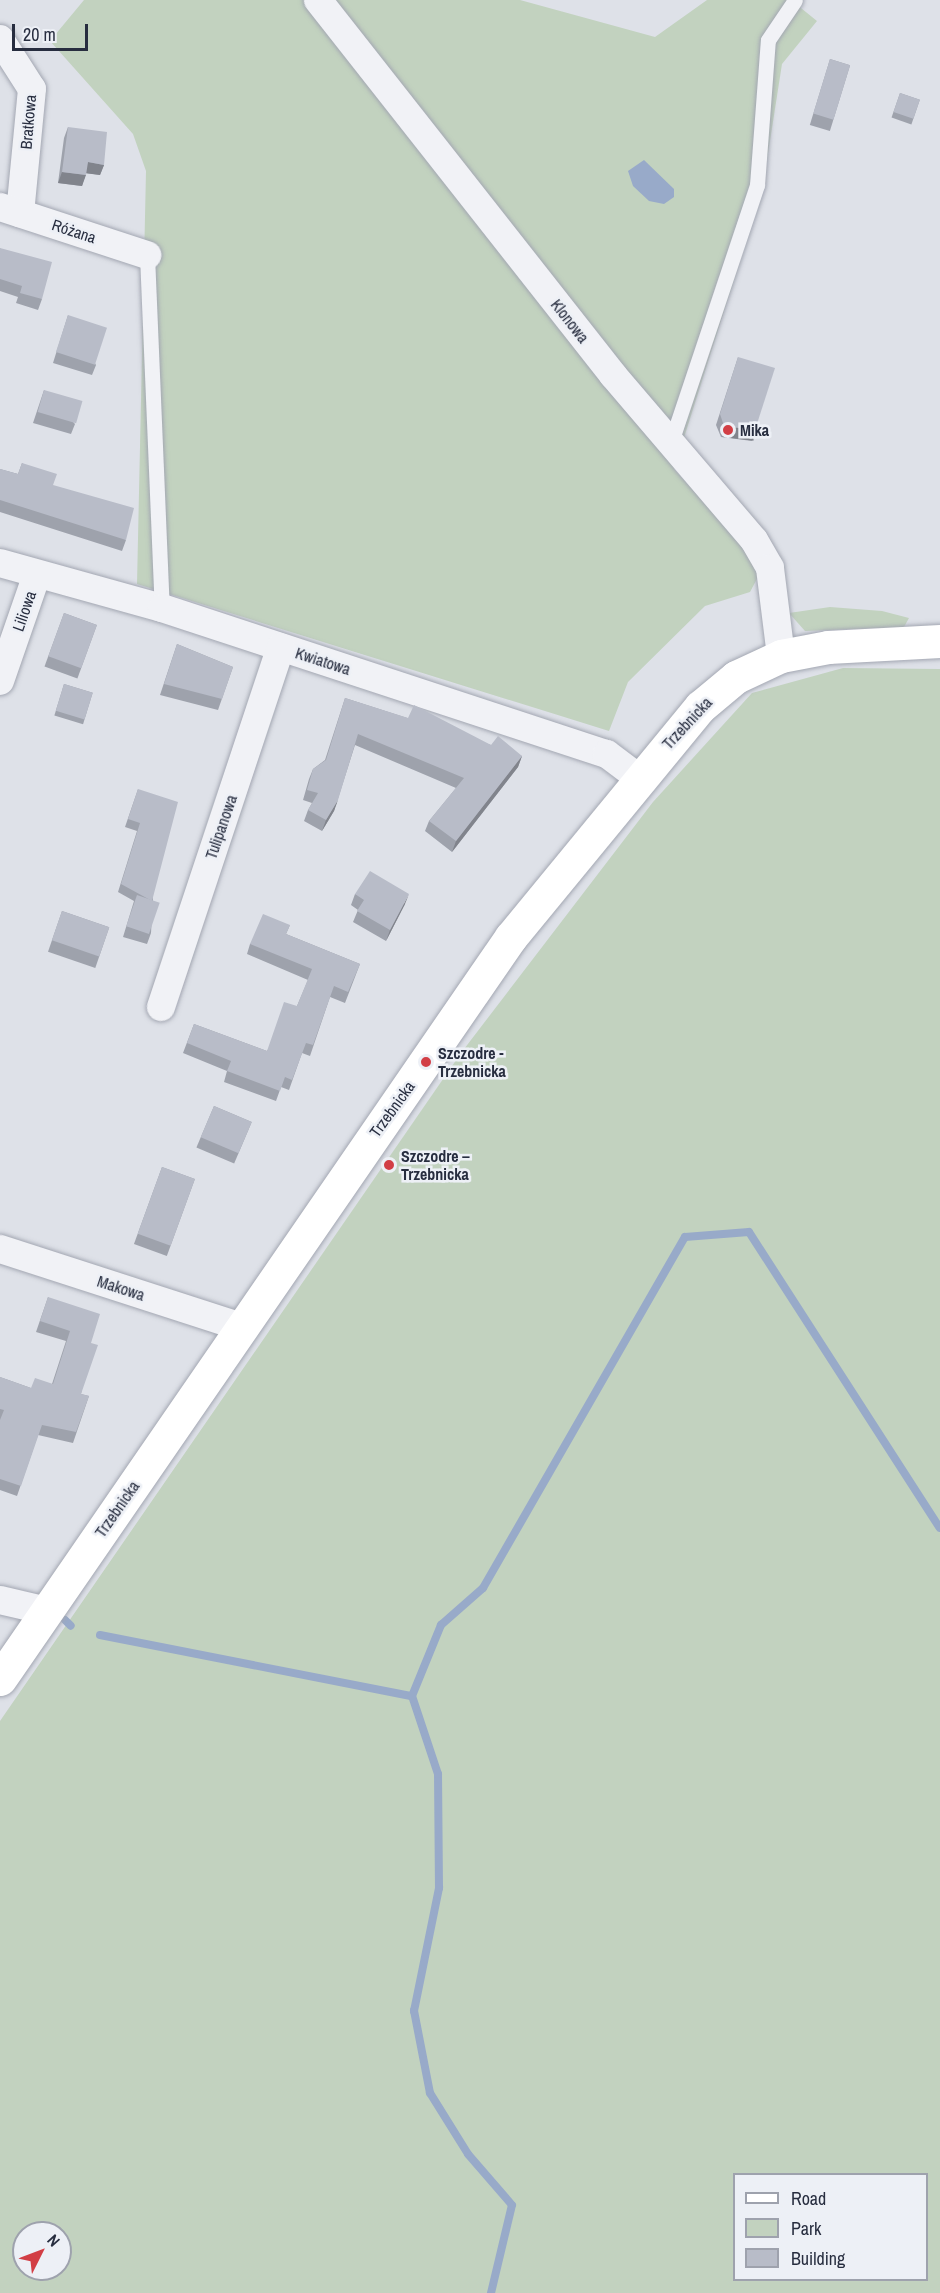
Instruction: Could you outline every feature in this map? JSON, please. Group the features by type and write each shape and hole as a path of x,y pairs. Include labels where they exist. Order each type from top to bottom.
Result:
{"street":[{"name":"Klonowa","path":"318,0 670,445 736,516 770,568 782,656"},
{"name":"Bratkowa","path":"0,39 32,89 10,210"},
{"name":"Różana","path":"10,210 147,255"},
{"name":"Kwiatowa","path":"0,563 162,608 607,754 638,777"},
{"name":"Liliowa","path":"0,681 37,574"},
{"name":"Trzebnicka","path":"0,1679 511,937 638,777 719,690 758,663 828,646 940,642"},
{"name":"Tulipanowa","path":"160,1007 281,647"},
{"name":"Makowa","path":"0,1249 242,1327"},
{"path":"0,1600 47,1611"}],"lane":[{"path":"670,445 757,184 768,40 795,0"},
{"path":"147,255 162,608"}],"green space":[{"path":"84,0 520,0 655,37 707,0 791,0 817,21 782,64 762,192 674,469 740,542 760,571 750,592 705,606 628,682 609,731 137,584 146,171 133,134 50,41"},
{"path":"830,607 882,611 909,618 904,627 805,631 789,613"},
{"path":"843,668 940,669 940,2293 0,2293 0,1721 461,1053 653,802 752,693"}],"water":[{"path":"644,160 674,189 674,197 664,204 649,201 633,186 628,171"}],"building":[{"path":"830,59 850,65 833,120 813,114"},
{"path":"900,93 920,100 913,119 893,112"},
{"path":"68,127 107,132 104,165 88,162 86,175 62,172"},
{"path":"0,248 52,262 42,299 20,293 22,286 0,279"},
{"path":"68,315 107,328 95,365 56,352"},
{"path":"738,357 775,368 755,430 724,426 720,414"},
{"path":"44,390 82,401 76,423 38,412"},
{"path":"22,463 57,474 53,485 134,508 126,540 0,500 0,469 18,474"},
{"path":"64,613 97,625 81,668 48,656"},
{"path":"177,644 233,667 222,699 164,684"},
{"path":"64,684 93,693 85,720 56,711"},
{"path":"345,698 408,718 414,705 491,745 498,736 522,756 456,841 429,821 464,778 358,734 338,800 326,820 308,810 318,793 307,790 313,769 326,760"},
{"path":"138,789 178,802 152,901 121,884 140,823 128,819"},
{"path":"370,871 409,894 390,930 357,911 364,900 355,894"},
{"path":"137,895 160,903 149,934 126,926"},
{"path":"62,911 109,927 99,957 52,940"},
{"path":"263,914 290,925 286,934 360,964 348,992 334,986 313,1045 306,1043 292,1080 285,1077 280,1091 227,1071 231,1061 187,1043 194,1024 267,1051 284,1002 297,1006 312,969 250,944"},
{"path":"214,1106 252,1122 238,1153 201,1137"},
{"path":"162,1167 195,1179 171,1246 138,1234"},
{"path":"48,1297 100,1314 91,1343 98,1345 81,1394 89,1396 76,1432 42,1425 21,1486 0,1479 0,1420 4,1410 0,1409 0,1377 31,1388 35,1378 53,1384 70,1331 40,1321"}],"waterway":[{"path":"491,2293 512,2205 468,2154 430,2093 414,2011 439,1888 438,1774 412,1696 441,1625 483,1588 685,1237 749,1232 940,1528"},
{"path":"65,1620 71,1626"},
{"path":"100,1635 412,1696"}],"place":[{"name":"Mika","path":"728,430"},
{"name":"Szczodre - Trzebnicka","path":"426,1062"},
{"name":"Szczodre – Trzebnicka","path":"389,1165"}]}
